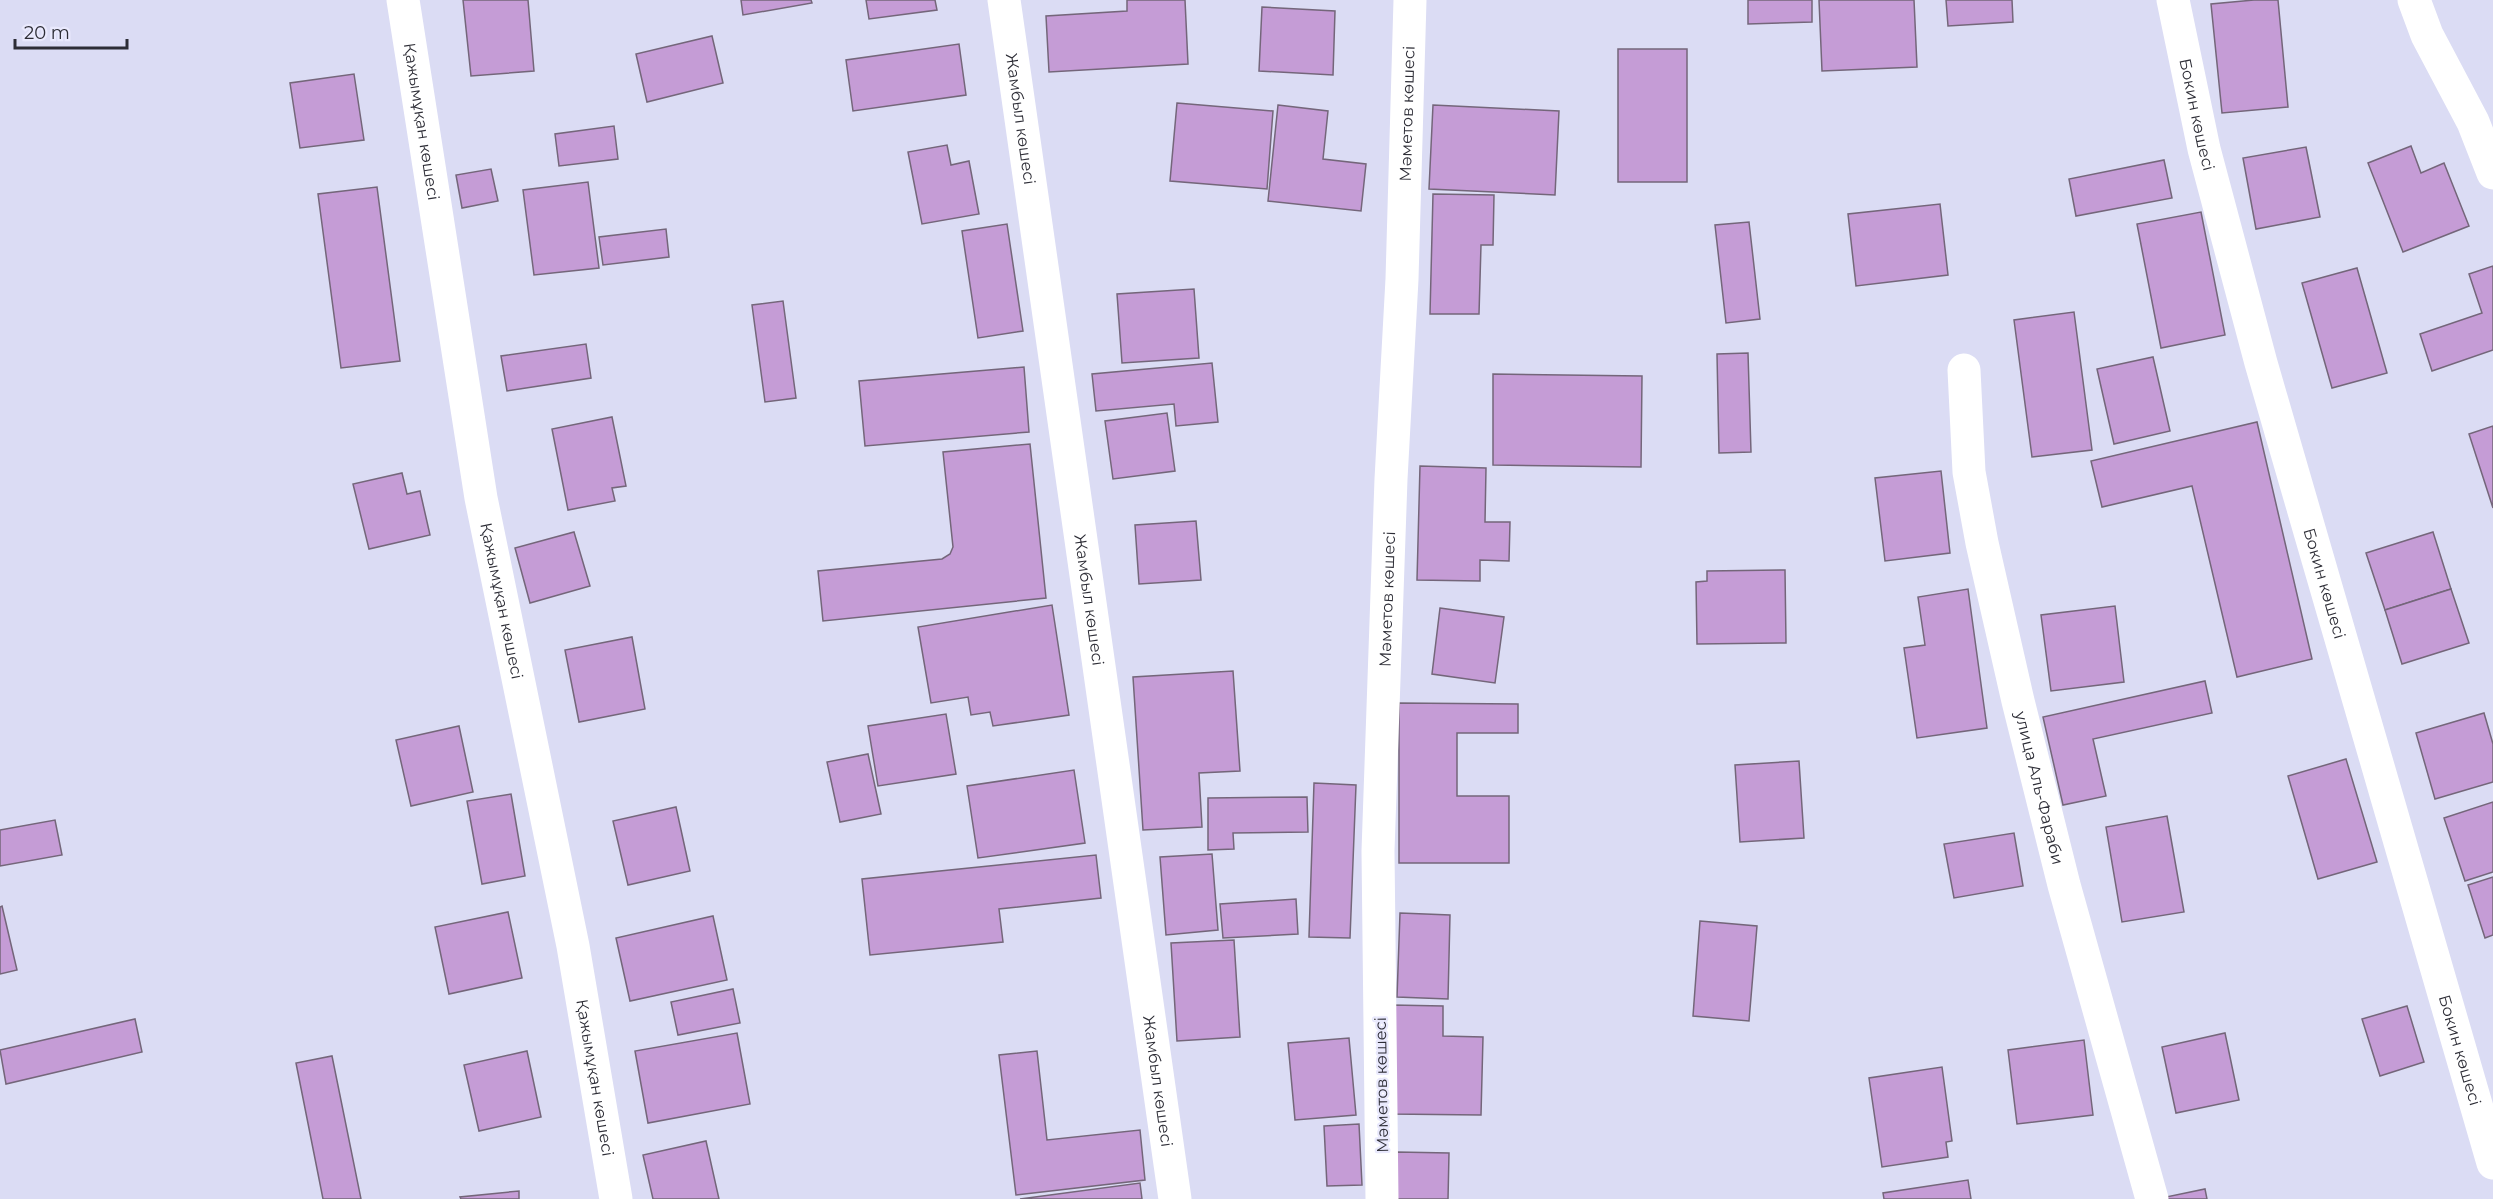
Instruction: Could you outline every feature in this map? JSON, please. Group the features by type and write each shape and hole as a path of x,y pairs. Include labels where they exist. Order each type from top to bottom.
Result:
{"street":[{"name":"Қажымұқан көшесі","path":"403,0 481,498 573,946 616,1199"},
{"name":"Жамбыл көшесі","path":"1004,0 1175,1199"},
{"name":"Мәметов көшесі","path":"1382,1199 1378,851 1391,480 1402,279 1410,0"},
{"name":"Бокин көшесі","path":"2173,0 2204,149 2261,363 2493,1163"},
{"path":"2414,0 2427,35 2473,122 2493,173"},
{"name":"улица Аль-Фараби","path":"1964,370 1969,472 1982,543 2018,701 2064,885 2152,1199"}],"building":[{"path":"463,0 528,0 534,71 471,76"},
{"path":"741,0 811,0 812,3 743,15"},
{"path":"866,0 935,0 937,10 869,19"},
{"path":"1127,0 1185,0 1188,64 1049,72 1046,16 1127,11"},
{"path":"1748,0 1812,0 1812,22 1748,24"},
{"path":"1819,0 1914,0 1917,67 1822,71"},
{"path":"1946,0 2012,0 2013,22 1948,26"},
{"path":"2278,0 2288,107 2222,113 2211,4"},
{"path":"1262,7 1335,11 1333,75 1259,71"},
{"path":"712,36 723,83 647,102 636,54"},
{"path":"959,44 966,95 853,111 846,60"},
{"path":"1618,49 1687,49 1687,182 1618,182"},
{"path":"354,74 364,140 300,148 290,83"},
{"path":"1177,103 1273,111 1267,189 1170,181"},
{"path":"1278,105 1328,111 1323,159 1366,164 1361,211 1268,201"},
{"path":"1433,105 1559,111 1555,195 1429,189"},
{"path":"614,126 618,159 559,166 555,134"},
{"path":"947,145 951,165 969,161 979,214 922,224 908,152"},
{"path":"2411,146 2421,173 2444,163 2469,226 2403,252 2368,163"},
{"path":"2306,147 2320,217 2256,229 2243,158"},
{"path":"2164,160 2172,198 2076,216 2069,179"},
{"path":"491,169 498,201 462,208 456,175"},
{"path":"588,182 599,268 534,275 523,190"},
{"path":"377,187 400,361 341,368 318,194"},
{"path":"1433,194 1494,195 1493,245 1481,245 1479,314 1430,314"},
{"path":"1940,204 1948,275 1856,286 1848,214"},
{"path":"2201,212 2225,335 2161,348 2137,224"},
{"path":"1749,222 1760,319 1726,323 1715,225"},
{"path":"1007,224 1023,331 978,338 962,231"},
{"path":"666,229 669,257 603,265 599,237"},
{"path":"2493,266 2493,350 2432,371 2420,334 2482,313 2469,274"},
{"path":"2357,268 2387,373 2332,388 2302,283"},
{"path":"1194,289 1199,358 1122,363 1117,294"},
{"path":"783,301 796,398 765,402 752,305"},
{"path":"2074,312 2092,450 2032,457 2014,320"},
{"path":"586,344 591,378 507,391 501,356"},
{"path":"1748,353 1751,452 1719,453 1717,354"},
{"path":"2153,357 2170,431 2114,444 2097,369"},
{"path":"1212,363 1218,422 1176,426 1174,404 1096,411 1092,374"},
{"path":"1024,367 1029,432 865,446 859,381"},
{"path":"1493,374 1642,376 1641,467 1493,465"},
{"path":"1167,413 1175,471 1113,479 1105,421"},
{"path":"612,417 626,486 612,488 615,501 568,510 552,429"},
{"path":"2257,422 2312,659 2237,677 2192,486 2102,507 2091,461"},
{"path":"2493,426 2493,508 2469,434"},
{"path":"1030,444 1046,598 823,621 818,571 942,559 950,554 953,547 943,452"},
{"path":"1420,466 1486,468 1485,522 1510,522 1509,561 1480,560 1480,581 1417,580"},
{"path":"1941,471 1950,553 1885,561 1875,478"},
{"path":"402,473 407,494 420,491 430,535 369,549 353,484"},
{"path":"1196,521 1201,580 1139,584 1135,525"},
{"path":"574,532 590,586 530,603 515,548"},
{"path":"2433,532 2451,589 2385,610 2366,553"},
{"path":"1785,570 1786,643 1697,644 1696,582 1707,581 1707,571"},
{"path":"1968,589 1987,728 1917,738 1904,648 1925,645 1918,597"},
{"path":"2451,589 2469,643 2402,664 2385,610"},
{"path":"1052,605 1069,715 993,726 990,712 971,715 968,697 931,703 918,627"},
{"path":"2115,606 2124,682 2051,691 2041,615"},
{"path":"1440,608 1504,617 1495,683 1432,674"},
{"path":"632,637 645,709 579,722 565,650"},
{"path":"1233,671 1240,771 1199,773 1202,827 1143,830 1133,677"},
{"path":"2205,681 2212,713 2093,739 2106,796 2063,805 2043,717"},
{"path":"1399,703 1518,704 1518,733 1457,733 1457,796 1509,796 1509,863 1399,863"},
{"path":"2484,713 2493,744 2493,782 2435,799 2416,733"},
{"path":"946,714 956,774 878,786 868,726"},
{"path":"459,726 473,792 411,806 396,740"},
{"path":"868,754 881,814 840,822 827,762"},
{"path":"2346,759 2377,862 2318,879 2288,776"},
{"path":"1799,761 1804,838 1740,842 1735,765"},
{"path":"1074,770 1085,843 978,858 967,786"},
{"path":"1314,783 1356,785 1350,938 1309,937"},
{"path":"511,794 525,876 482,884 467,801"},
{"path":"1307,797 1308,832 1233,833 1234,849 1208,850 1208,798"},
{"path":"2493,802 2493,872 2465,881 2444,818"},
{"path":"676,807 690,871 628,885 613,821"},
{"path":"2167,816 2184,912 2122,922 2106,827"},
{"path":"55,820 62,855 0,866 0,830"},
{"path":"2014,833 2023,886 1954,898 1944,844"},
{"path":"1212,854 1218,930 1166,935 1160,857"},
{"path":"1096,855 1101,898 999,909 1003,942 870,955 862,879"},
{"path":"2493,877 2493,935 2485,938 2468,885"},
{"path":"1296,899 1298,934 1223,938 1220,904"},
{"path":"2,906 17,970 0,974 0,907"},
{"path":"508,912 522,978 449,994 435,927"},
{"path":"1400,913 1450,915 1448,999 1397,997"},
{"path":"713,916 727,980 630,1001 616,938"},
{"path":"1700,921 1757,926 1749,1021 1693,1016"},
{"path":"1234,940 1240,1037 1177,1041 1171,943"},
{"path":"733,989 740,1023 678,1035 671,1002"},
{"path":"1392,1005 1443,1006 1443,1036 1483,1037 1481,1115 1390,1114"},
{"path":"2407,1006 2424,1062 2380,1076 2362,1019"},
{"path":"135,1019 142,1052 6,1084 0,1050"},
{"path":"737,1033 750,1104 648,1123 635,1051"},
{"path":"2225,1033 2239,1100 2176,1113 2162,1047"},
{"path":"1349,1038 1356,1115 1295,1120 1288,1043"},
{"path":"2084,1040 2093,1115 2017,1124 2008,1050"},
{"path":"527,1051 541,1117 479,1131 464,1065"},
{"path":"1037,1051 1047,1140 1140,1130 1145,1180 1016,1195 999,1055"},
{"path":"332,1056 361,1199 323,1199 296,1063"},
{"path":"1942,1067 1952,1141 1946,1142 1948,1157 1882,1167 1869,1078"},
{"path":"1359,1124 1362,1185 1327,1186 1324,1126"},
{"path":"706,1141 719,1199 653,1199 643,1155"},
{"path":"1397,1152 1449,1153 1448,1199 1397,1199"},
{"path":"1968,1180 1971,1199 1884,1199 1883,1193"},
{"path":"1140,1183 1142,1199 1020,1199"},
{"path":"2205,1189 2207,1199 2166,1199 2166,1197"},
{"path":"519,1191 519,1199 461,1199 460,1197"}]}
